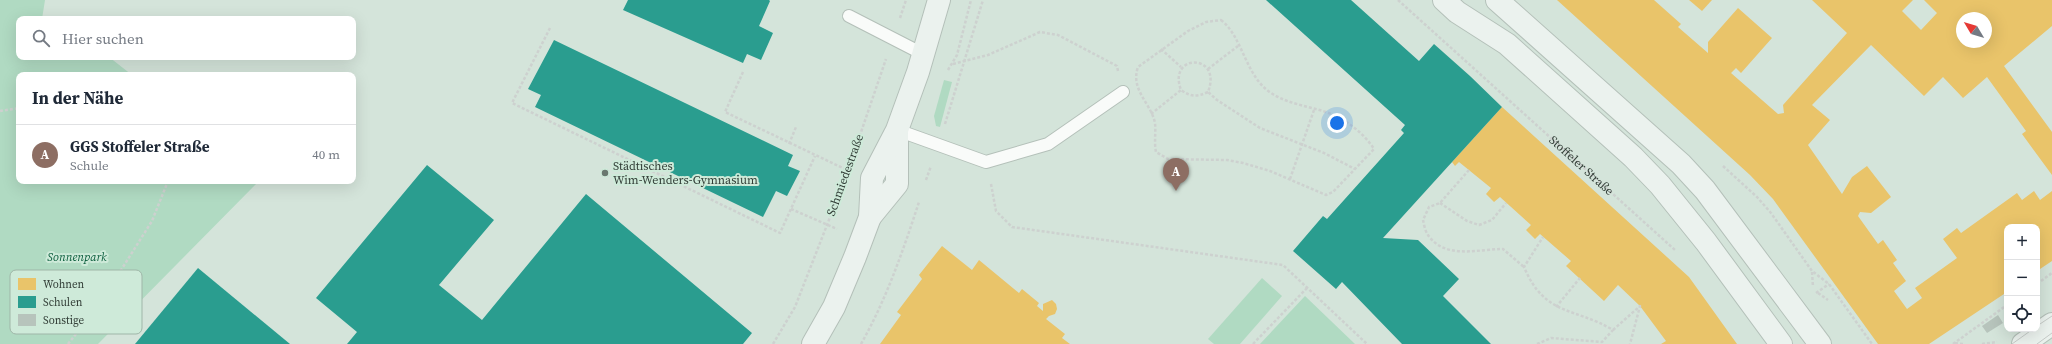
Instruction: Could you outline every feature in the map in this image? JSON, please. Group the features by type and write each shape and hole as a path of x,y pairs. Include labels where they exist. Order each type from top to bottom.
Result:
{"main road":[{"path":"813,344 840,293 870,217 897,184 897,130 923,54 939,0"},
{"path":"1444,0 1457,12 1506,44 1633,157 1660,185 1706,242 1781,344"},
{"path":"1497,0 1681,164 1705,190 1820,344"},
{"path":"2023,344 2052,324"},
{"path":"2044,344 2052,332"}],"lane":[{"path":"849,16 923,54"},
{"path":"897,130 986,162 1048,144 1123,92"}],"path":[{"name":"Schmiedestraße","path":"856,148 906,0"},
{"path":"924,185 983,0"},
{"name":"Stoffeler Straße","path":"1398,0 1676,252"},
{"path":"1221,20 1229,26 1238,46 1256,77 1270,92 1283,99 1314,110 1325,112 1345,121 1369,141 1374,149 1333,192 1326,195 1290,179 1243,163 1227,160 1168,159 1162,157 1156,152 1154,123 1136,86 1135,73 1138,67 1188,31 1206,22 1221,20"},
{"path":"550,28 512,103 780,232 815,156"},
{"path":"953,64 988,55 1040,32 1049,32 1117,66 1123,92"},
{"path":"1208,69 1238,46"},
{"path":"1161,49 1181,68"},
{"path":"1192,62 1201,63 1208,69 1212,81 1208,92 1198,96 1189,95 1181,90 1178,76 1181,68 1192,62"},
{"path":"743,72 725,112 848,171"},
{"path":"1150,114 1181,90"},
{"path":"1208,92 1217,100 1260,128 1302,144 1355,169"},
{"path":"0,112 16,109"},
{"path":"1290,179 1314,110"},
{"path":"789,144 796,127"},
{"path":"986,162 996,211 1012,227 1283,264 1367,344"},
{"name":"Schmiedestraße","path":"773,344 795,307 851,163"},
{"path":"1469,170 1440,203 1429,207 1423,220 1427,235 1447,250 1460,252 1503,249 1524,267 1529,278 1542,295 1556,307 1577,316 1599,322 1612,330"},
{"path":"121,270 152,221 167,184"},
{"path":"861,344 875,319 904,247 920,198"},
{"path":"1440,203 1454,214 1479,225 1492,220 1506,203"},
{"path":"791,209 827,225 862,237"},
{"path":"1524,267 1543,237"},
{"path":"1812,271 1828,284 1872,344"},
{"path":"2040,282 2052,273"},
{"path":"1556,307 1580,278"},
{"path":"1253,344 1307,288"},
{"path":"1537,344 1551,338 1602,342 1612,330 1640,306 1630,344"},
{"path":"1954,343 2004,307"},
{"path":"68,344 76,334"},
{"path":"1954,343 1964,344"}],"green space":[{"name":"Sonnenpark","path":"0,0 45,0 42,16 16,16 16,60 113,60 128,72 16,72 16,184 256,184 142,299 142,270 10,270 10,334 108,334 98,344 0,344"},
{"path":"944,80 952,82 940,127 936,126 934,116"},
{"path":"1262,278 1282,296 1240,344 1214,344 1208,339"},
{"path":"1305,296 1355,344 1260,344"}],"building: Wohnen":[{"path":"1557,0 1654,0 1681,24 1678,27 1708,53 1708,42 1738,8 1772,38 1741,73 1736,68 1731,73 1778,114 1784,113 1783,105 1847,33 1812,0 1913,0 1902,11 1921,30 1937,13 1924,0 2052,0 2052,26 2004,66 2052,132 2052,175 2022,134 2026,131 1987,77 1963,98 1943,77 1924,96 1871,45 1812,105 1830,120 1808,145 1842,194 1852,177 1867,166 1891,197 1871,213 1860,212 1858,216 1878,244 1883,240 1897,260 1893,263 1906,281 1894,291 1907,309 1922,298 1915,288 1957,258 1943,239 1957,228 1961,233 2017,193 2022,200 2034,191 2040,200 2052,191 2052,261 2040,269 2040,224 2004,224 2004,294 1929,344 1878,344 1773,199 1750,175"},
{"path":"1689,0 1712,0 1702,11"},
{"path":"1502,107 1689,277 1737,344 1661,344 1666,341 1640,306 1618,285 1604,301 1566,266 1571,261 1540,234 1535,239 1526,230 1531,225 1500,197 1494,202 1486,194 1491,188 1459,162 1455,166 1452,162"},
{"path":"942,246 972,270 979,260 1019,293 1022,289 1039,303 1037,306 1043,311 1043,304 1052,300 1056,304 1057,309 1055,314 1046,319 1065,334 1062,338 1070,344 880,344 901,315 897,312 922,279 919,275"}],"building: Schulen":[{"path":"628,0 769,0 770,1 759,26 773,33 761,60 747,54 743,63 623,10"},
{"path":"1266,0 1351,0 1419,61 1434,44 1502,107 1383,238 1418,240 1459,279 1443,296 1491,344 1402,344 1342,282 1336,289 1293,251 1323,216 1327,219 1404,133 1401,130 1405,125"},
{"path":"554,40 793,155 788,166 800,171 787,196 776,191 763,217 535,107 541,95 528,89"},
{"path":"427,165 494,220 439,285 482,320 586,194 752,333 743,344 347,344 357,332 316,298"},
{"path":"198,268 290,344 135,344"}],"building: Sonstige":[{"path":"1998,315 2003,323 1987,333 1982,326"}],"tram line":[{"path":"2040,324 2052,316"},
{"path":"2012,344 2029,332"},
{"path":"2037,344 2052,333"}],"place":[{"name":"Städtisches Wim-Wenders-Gymnasium","path":"605,173"},
{"name":"GGS Stoffeler Straße","path":"1176,191"}]}
